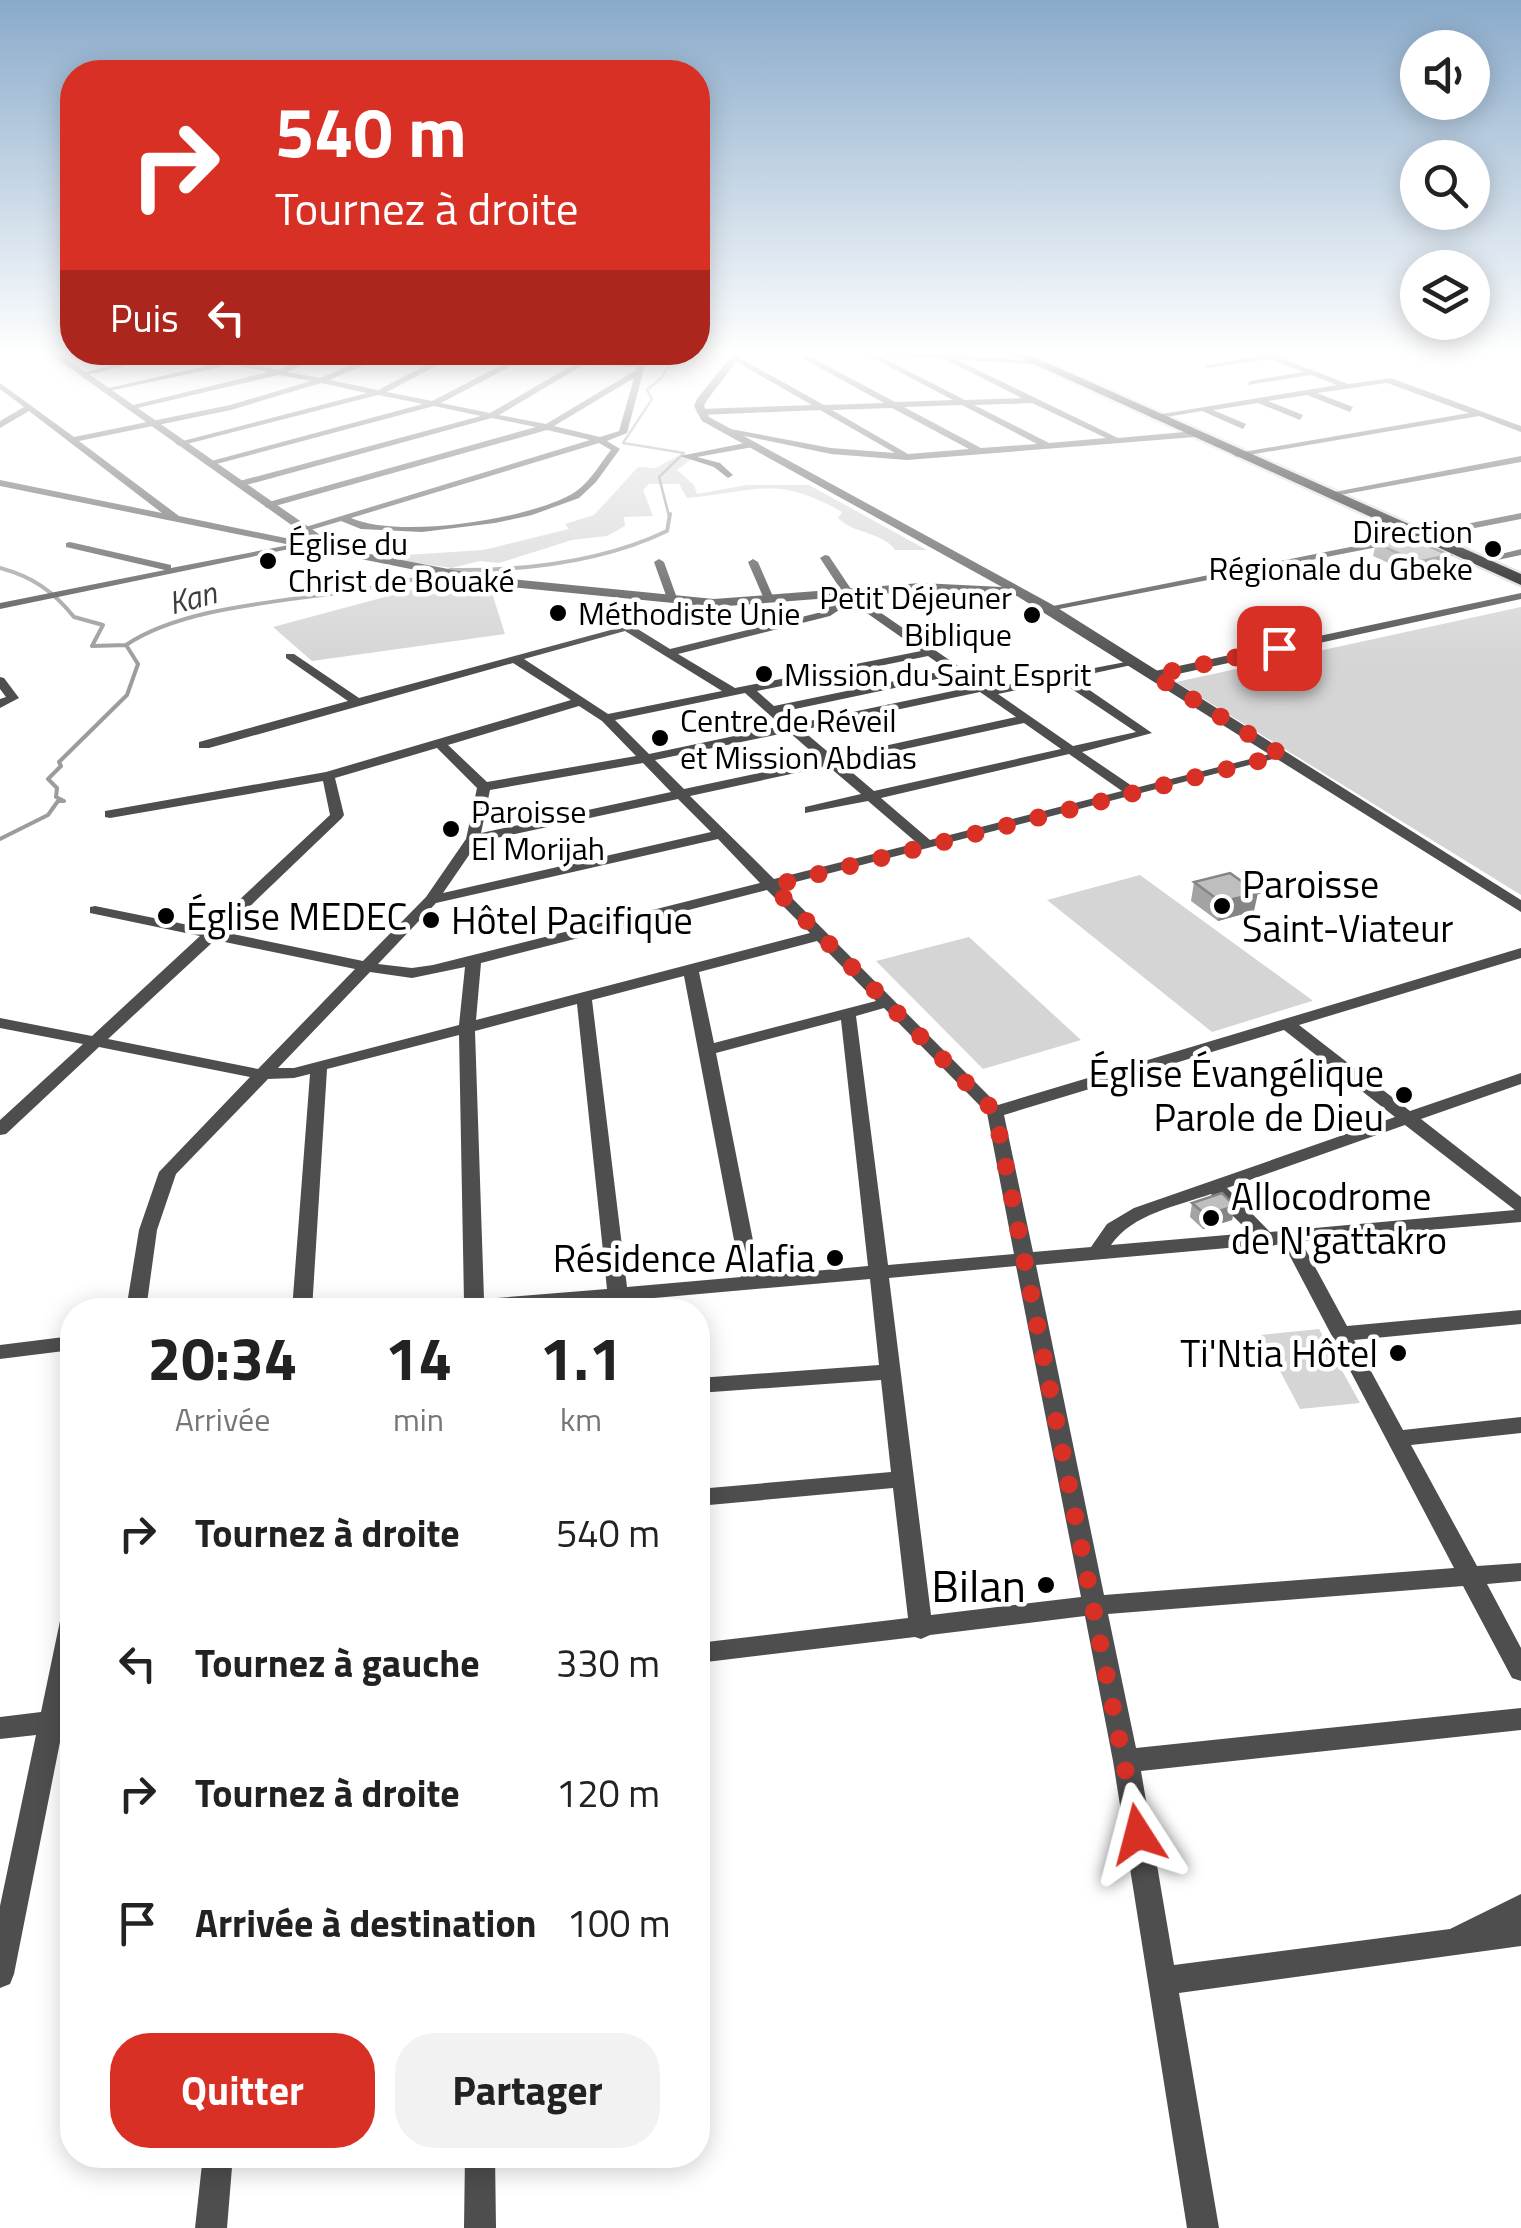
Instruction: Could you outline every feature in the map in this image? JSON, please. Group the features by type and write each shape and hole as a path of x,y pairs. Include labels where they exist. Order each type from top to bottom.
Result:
{"main road":[{"path":"1246,458 1521,580"}],"street":[{"path":"94,458 178,521"},
{"path":"201,458 335,550"},
{"path":"209,464 231,458"},
{"path":"238,484 335,458"},
{"path":"268,505 438,458"},
{"path":"304,529 541,458"},
{"path":"343,518 361,526 429,529 543,508 584,489 609,458"},
{"path":"692,458 717,465 728,474"},
{"path":"774,458 1050,608 1521,907"},
{"path":"1328,494 1521,460"},
{"path":"0,482 302,546 490,580 674,601 714,603 954,587 1020,592"},
{"path":"1050,608 1521,516"},
{"path":"70,545 172,568"},
{"path":"0,606 172,568 302,546"},
{"path":"1478,561 1521,552"},
{"path":"825,558 850,593 1133,794"},
{"path":"659,562 674,601"},
{"path":"753,562 769,599"},
{"path":"668,653 826,614 850,593"},
{"path":"1154,675 1521,596"},
{"path":"204,745 714,603"},
{"path":"627,628 772,710 928,845"},
{"path":"606,718 931,652"},
{"path":"290,656 357,702"},
{"path":"514,658 606,718 995,1112 1026,1258 1052,1410 1126,1761 1203,2228"},
{"path":"484,787 1132,662"},
{"path":"772,710 959,672"},
{"path":"810,810 1146,734 1062,676"},
{"path":"0,681 13,698 0,704"},
{"path":"110,814 328,776 582,701"},
{"path":"474,839 1026,718"},
{"path":"440,743 484,787"},
{"path":"95,910 412,973 473,962 1282,755"},
{"path":"0,1130 216,934 337,815 328,776"},
{"path":"138,1298 148,1230 168,1172 430,900 474,839 484,787"},
{"path":"430,900 720,834"},
{"path":"0,1022 260,1074 319,1068 820,935"},
{"path":"995,1112 1521,953"},
{"path":"473,962 466,1031 474,1298"},
{"path":"691,970 752,1283"},
{"path":"584,998 618,1295"},
{"path":"707,1050 889,1002"},
{"path":"848,1013 921,1628"},
{"path":"1288,1026 1521,1206"},
{"path":"303,1298 319,1068"},
{"path":"1097,1254 1103,1238 1116,1225 1214,1186 1521,1078"},
{"path":"1214,1186 1279,1240 1341,1334 1521,1671"},
{"path":"587,1298 1521,1216"},
{"path":"1341,1334 1521,1317"},
{"path":"0,1352 60,1345"},
{"path":"710,1385 890,1372"},
{"path":"1397,1438 1521,1425"},
{"path":"710,1497 902,1479"},
{"path":"710,1653 1096,1605 1521,1572"},
{"path":"1126,1761 1521,1719"},
{"path":"0,1728 60,1721"},
{"path":"0,1974 60,1729"},
{"path":"1448,1942 1521,1906"},
{"path":"1162,1981 1521,1933"},
{"path":"211,2228 217,2168"},
{"path":"480,2168 480,2228"}],"shaded area":[{"path":"674,458 693,458 677,470 694,485 697,494 746,485 809,485 927,550 895,550 838,518 842,512 800,493 766,488 687,498 679,484 649,484 643,490 653,516 624,517 625,526 607,536 572,540 499,563 480,561 452,568 374,557 483,550 569,529 565,524 594,515 638,467 656,468"},
{"path":"452,579 489,584 505,634 312,661 273,627"},
{"path":"1521,607 1521,895 1176,682"},
{"path":"1140,875 1312,1001 1212,1032 1047,900"},
{"path":"969,937 1081,1040 983,1069 876,961"},
{"path":"1319,1329 1360,1403 1300,1409 1261,1335"}],"building":[{"path":"1408,537 1449,555 1417,562 1376,543"},
{"path":"1230,873 1258,893 1221,902 1194,882"},
{"path":"1222,1193 1235,1206 1206,1215 1192,1203"}],"waterway":[{"name":"Kan","path":"669,516 659,477 679,458"},
{"name":"Kan","path":"450,570 534,567 588,558 667,531 670,514"},
{"name":"Kan","path":"0,568 41,586 74,617 103,625 92,646 126,645"},
{"name":"Kan","path":"126,645 157,628 194,616 402,582 439,572"},
{"name":"Kan","path":"0,839 48,815 58,801 64,801 56,797 57,788 48,779 61,766 59,762 127,695 138,664 126,645"}],"place":[{"name":"Direction Régionale du Gbeke","path":"1493,549"},
{"name":"Église du Christ de Bouaké","path":"268,561"},
{"name":"Méthodiste Unie","path":"558,613"},
{"name":"Petit Déjeuner Biblique","path":"1032,615"},
{"name":"Mission du Saint Esprit","path":"764,674"},
{"name":"Centre de Réveil et Mission Abdias","path":"660,738"},
{"name":"Paroisse El Morijah","path":"451,829"},
{"name":"Paroisse Saint-Viateur","path":"1222,906"},
{"name":"Église MEDEC","path":"166,916"},
{"name":"Hôtel Pacifique","path":"431,920"},
{"name":"Église Évangélique Parole de Dieu","path":"1404,1095"},
{"name":"Allocodrome de N'gattakro","path":"1211,1218"},
{"name":"Résidence Alafia","path":"835,1258"},
{"name":"Ti'Ntia Hôtel","path":"1398,1353"},
{"name":"Bilan","path":"1046,1585"}],"route":[{"path":"1138,1834 1104,1644 1052,1410 1026,1258 995,1112 772,886 1282,755 1154,675 1279,648"}]}
